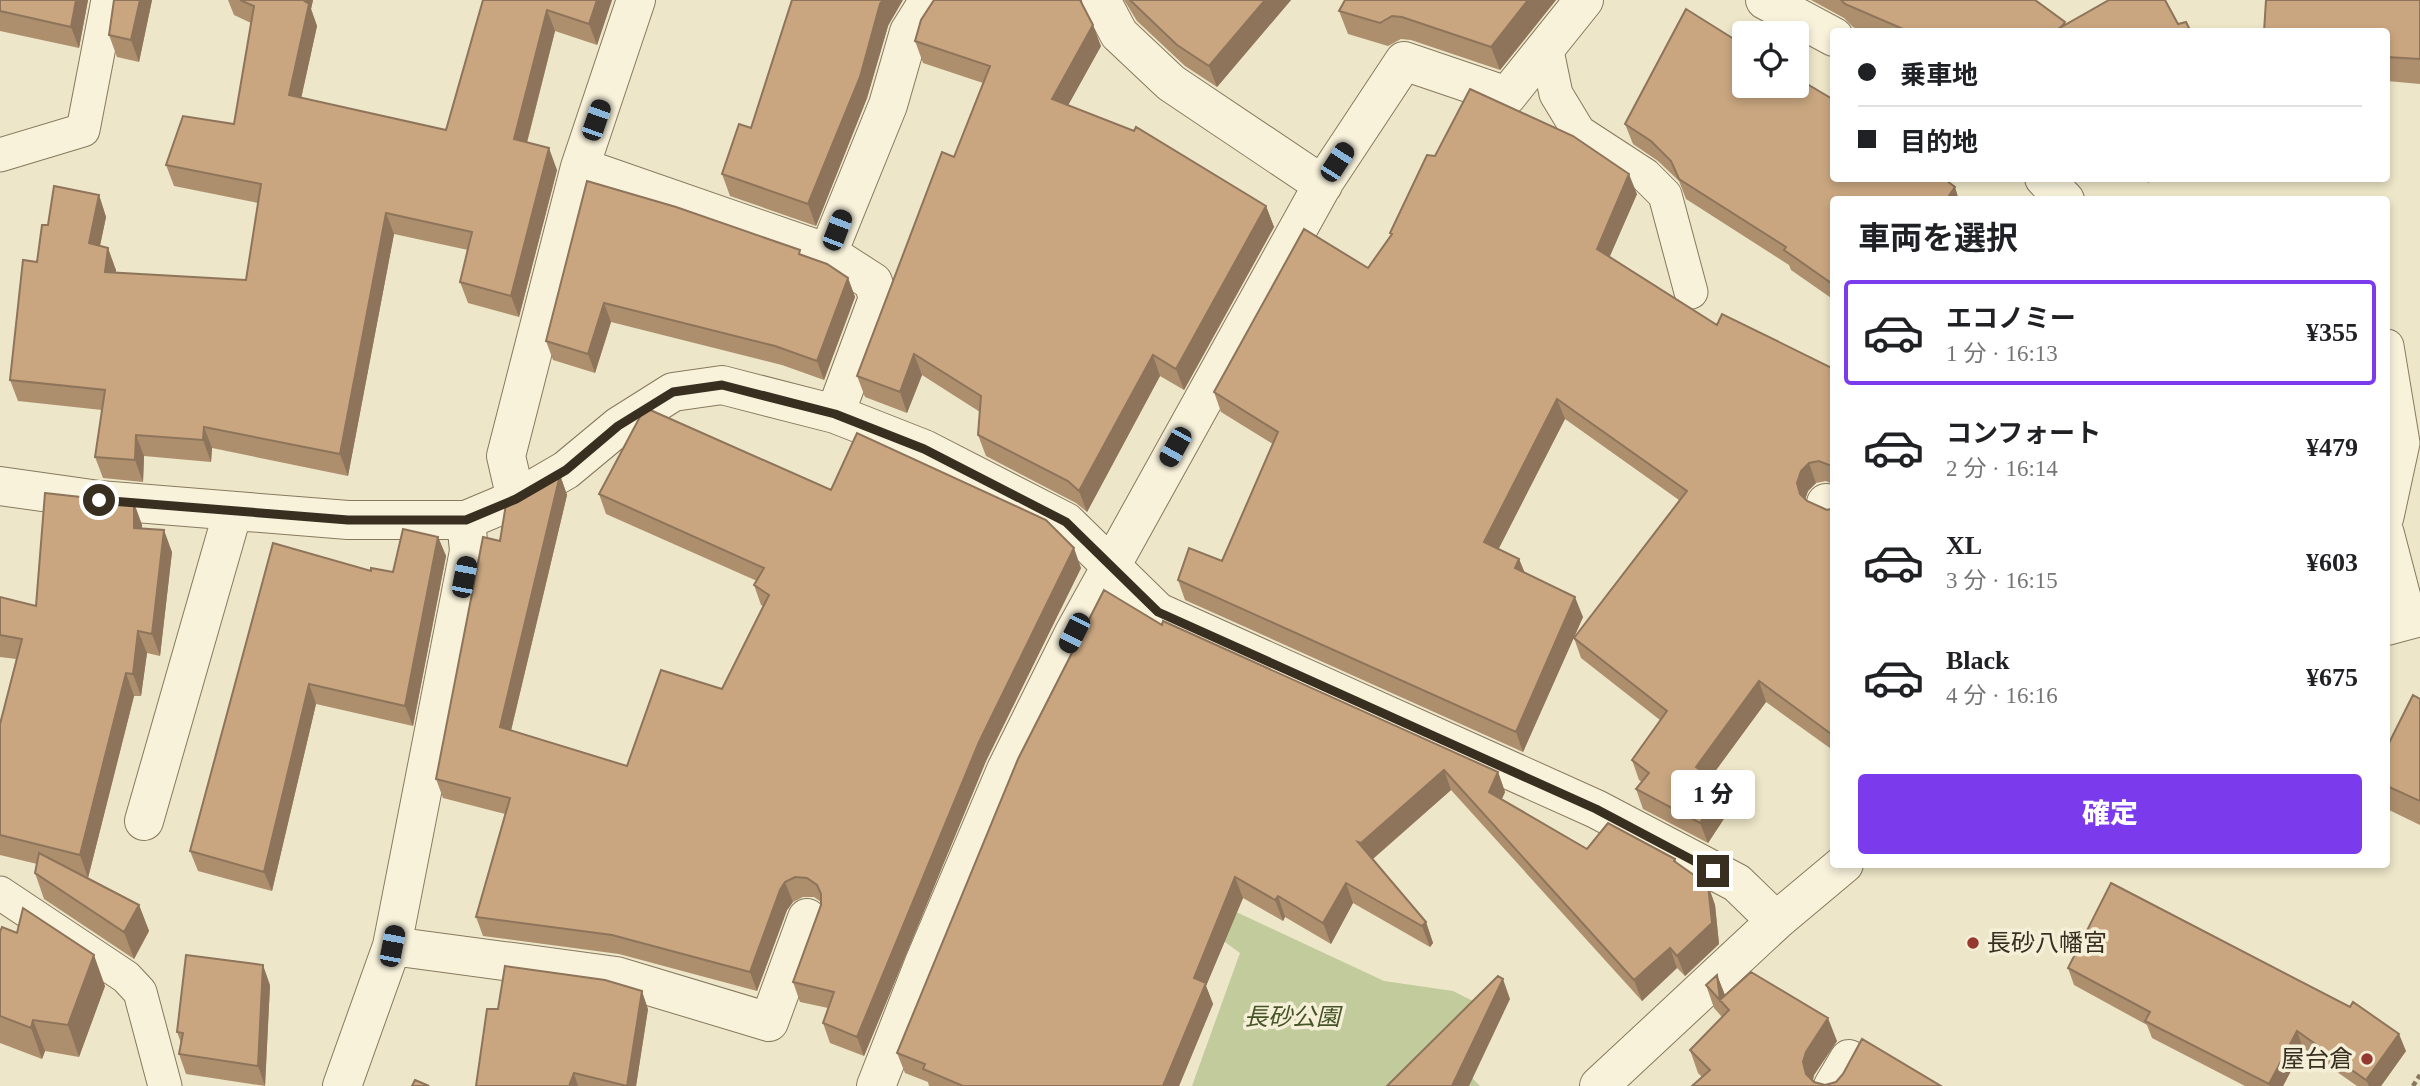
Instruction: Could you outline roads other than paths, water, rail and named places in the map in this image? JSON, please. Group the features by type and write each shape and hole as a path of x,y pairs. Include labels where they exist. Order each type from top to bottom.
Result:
{"street":[{"path":"516,499 506,456 580,167 636,0"},
{"path":"828,253 888,105 909,32 929,0"},
{"path":"936,0 950,5 952,0"},
{"path":"1101,0 1119,34 1171,83 1323,185"},
{"path":"876,1086 924,963 1006,770 1110,564 1323,185 1404,61 1507,96 1584,0"},
{"path":"1765,0 1830,35"},
{"path":"580,167 828,253 873,282 878,298 835,414"},
{"path":"2047,182 2060,196"},
{"path":"0,486 99,500 348,520 466,520 516,499 566,470 618,426 673,392 722,385 835,414 924,449 1066,522 1158,612 1596,809 1737,883 1776,922"},
{"path":"144,821 233,511"},
{"path":"342,1086 392,946 469,551 466,520"},
{"path":"1599,1086 1776,922 1839,868"},
{"path":"392,946 616,976 769,1022 807,918"}],"lane":[{"path":"0,155 83,130 108,0"},
{"path":"1546,46 1556,94 1579,132 1645,175 1665,195 1691,292"},
{"path":"2390,364 2403,443 2390,503"},
{"path":"2390,546 2406,621"},
{"path":"0,893 125,977 140,992 165,1086"}],"place":[{"name":"長砂八幡宮","path":"1973,943"},
{"name":"屋台倉","path":"2367,1059"}],"park label":[{"name":"長砂公園","path":"1292,1017"}]}
